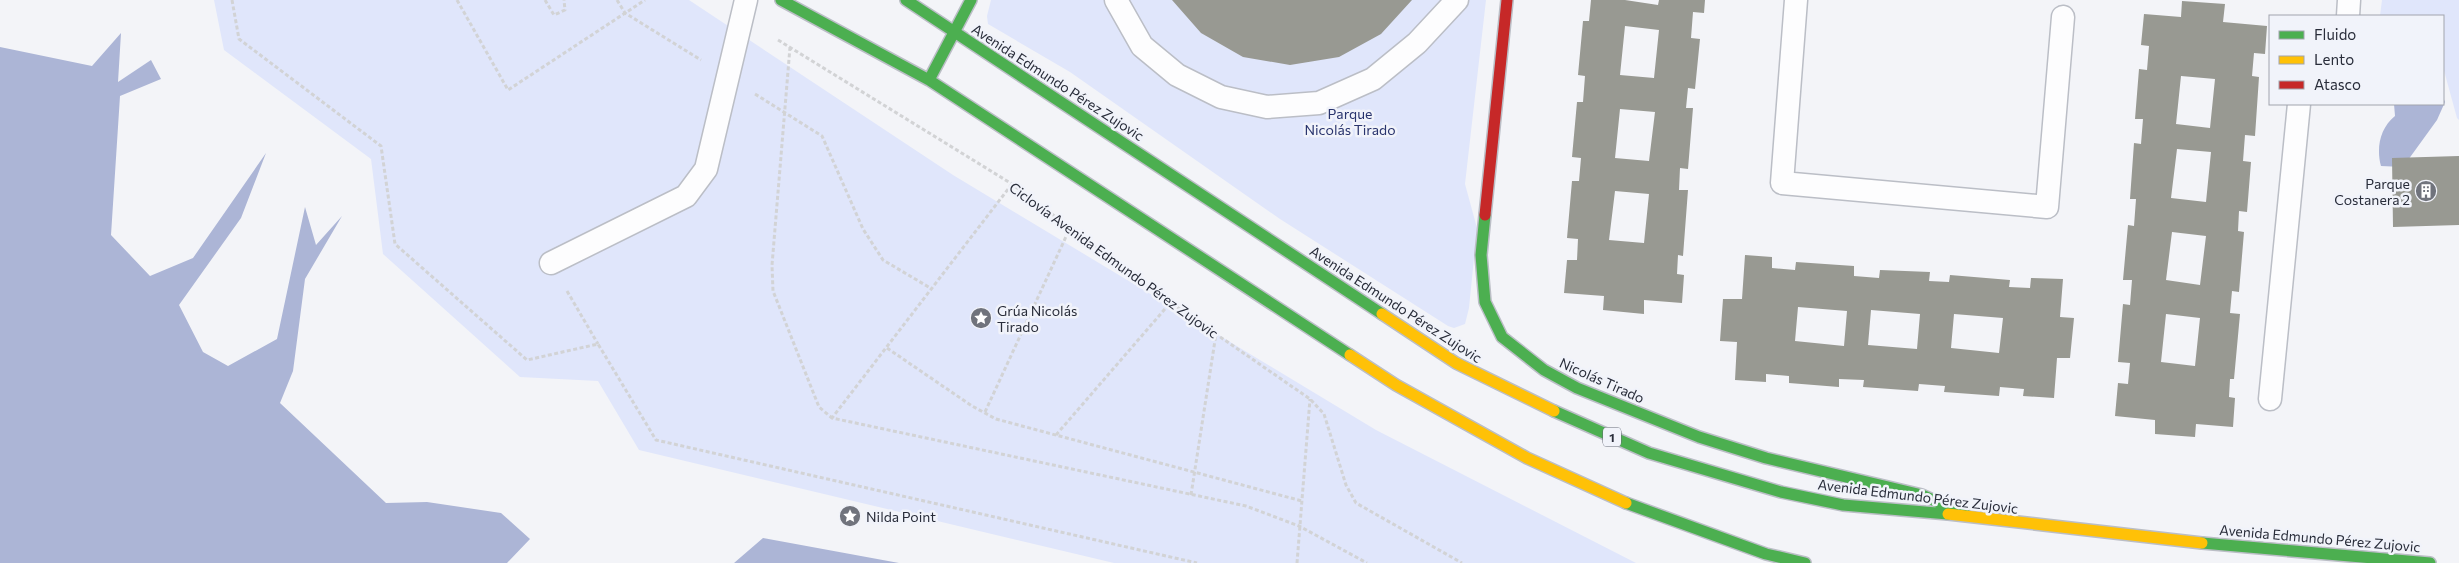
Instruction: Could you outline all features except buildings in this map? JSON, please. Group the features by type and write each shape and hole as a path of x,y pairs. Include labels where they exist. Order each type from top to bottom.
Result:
{"main road":[{"path":"781,0 930,80 1396,384 1526,458 1610,498 1766,554 1805,563"},
{"name":"Avenida Edmundo Pérez Zujovic","path":"906,0 1456,363 1582,425 1649,453 1781,492 1843,505 1968,516 2098,532 2430,563"},
{"path":"930,80 971,0"},
{"name":"Nicolás Tirado","path":"1507,0 1481,255 1485,302 1502,337 1544,370 1577,388 1699,437 1766,458 1922,495 1968,516"}],"lane":[{"path":"1116,0 1142,46 1177,75 1221,97 1267,107 1319,103 1373,79 1417,43 1458,0"},
{"path":"1796,0 1782,182 2046,207 2063,17"},
{"path":"2348,15 2349,0"},
{"path":"551,263 686,196 706,169 744,9"},
{"path":"2270,399 2299,105"}],"path":[{"path":"232,0 239,39 381,146 395,244 527,360 598,344"},
{"path":"457,0 508,90 645,0"},
{"path":"545,0 554,15 565,10 564,0"},
{"path":"617,0 625,13 822,136 863,229 883,260 932,289"},
{"name":"Ciclovía Avenida Edmundo Pérez Zujovic","path":"744,9 790,47 1012,184 1171,302 1310,399 1324,414 1346,485 1356,503 1462,563"},
{"path":"790,47 772,265 773,291 819,407 832,418 1246,506 1300,526 1367,563"},
{"path":"832,418 1012,184"},
{"path":"985,412 1070,228"},
{"path":"551,263 656,440 1196,563"},
{"path":"1056,435 1171,302"},
{"path":"1191,495 1216,334"},
{"path":"887,348 996,419 1302,501"},
{"path":"1297,563 1310,399"}],"green space":[{"path":"214,0 689,0 953,175 1376,430 1636,563 1114,563 639,450 598,381 520,377 383,254 371,159 224,50"},
{"name":"Parque Nicolás Tirado","path":"991,0 1486,0 1465,184 1477,228 1469,308 1465,324 1454,328 1448,326 1280,219 1070,72 988,24 987,16"},
{"path":"2382,0 2459,0 2459,120 2444,71 2444,15 2380,15"}],"shaded area":[{"path":"121,33 118,82 151,60 161,79 120,96 111,235 150,276 193,258 266,153 241,218 179,305 203,352 228,366 277,339 305,207 316,245 342,216 305,279 293,371 280,403 386,503 427,502 501,513 530,539 507,563 0,563 0,47 92,66"},
{"path":"2394,105 2444,105 2437,120 2403,167 2381,166 2380,139 2386,126 2395,116"},
{"path":"763,538 899,563 734,563"}],"traffic: fast":[{"path":"781,0 929,80 1350,355"},
{"path":"906,0 1382,314"},
{"path":"929,80 971,0"},
{"path":"1485,215 1481,255 1485,302 1502,337 1544,370 1577,388 1699,437 1766,458 1922,495 1966,515"},
{"path":"1554,411 1649,453 1781,492 1843,505 1948,514"},
{"path":"1626,503 1766,554 1805,563"},
{"path":"2202,543 2430,563"}],"traffic: slow":[{"path":"1382,314 1456,363 1554,411"},
{"path":"1350,355 1396,385 1527,458 1626,503"},
{"path":"1948,514 2202,543"}],"traffic: jam":[{"path":"1485,215 1507,0"}],"place":[{"name":"Parque Costanera 2","path":"2426,191"},
{"name":"Grúa Nicolás Tirado","path":"981,318"},
{"name":"Nilda Point","path":"850,516"}]}
